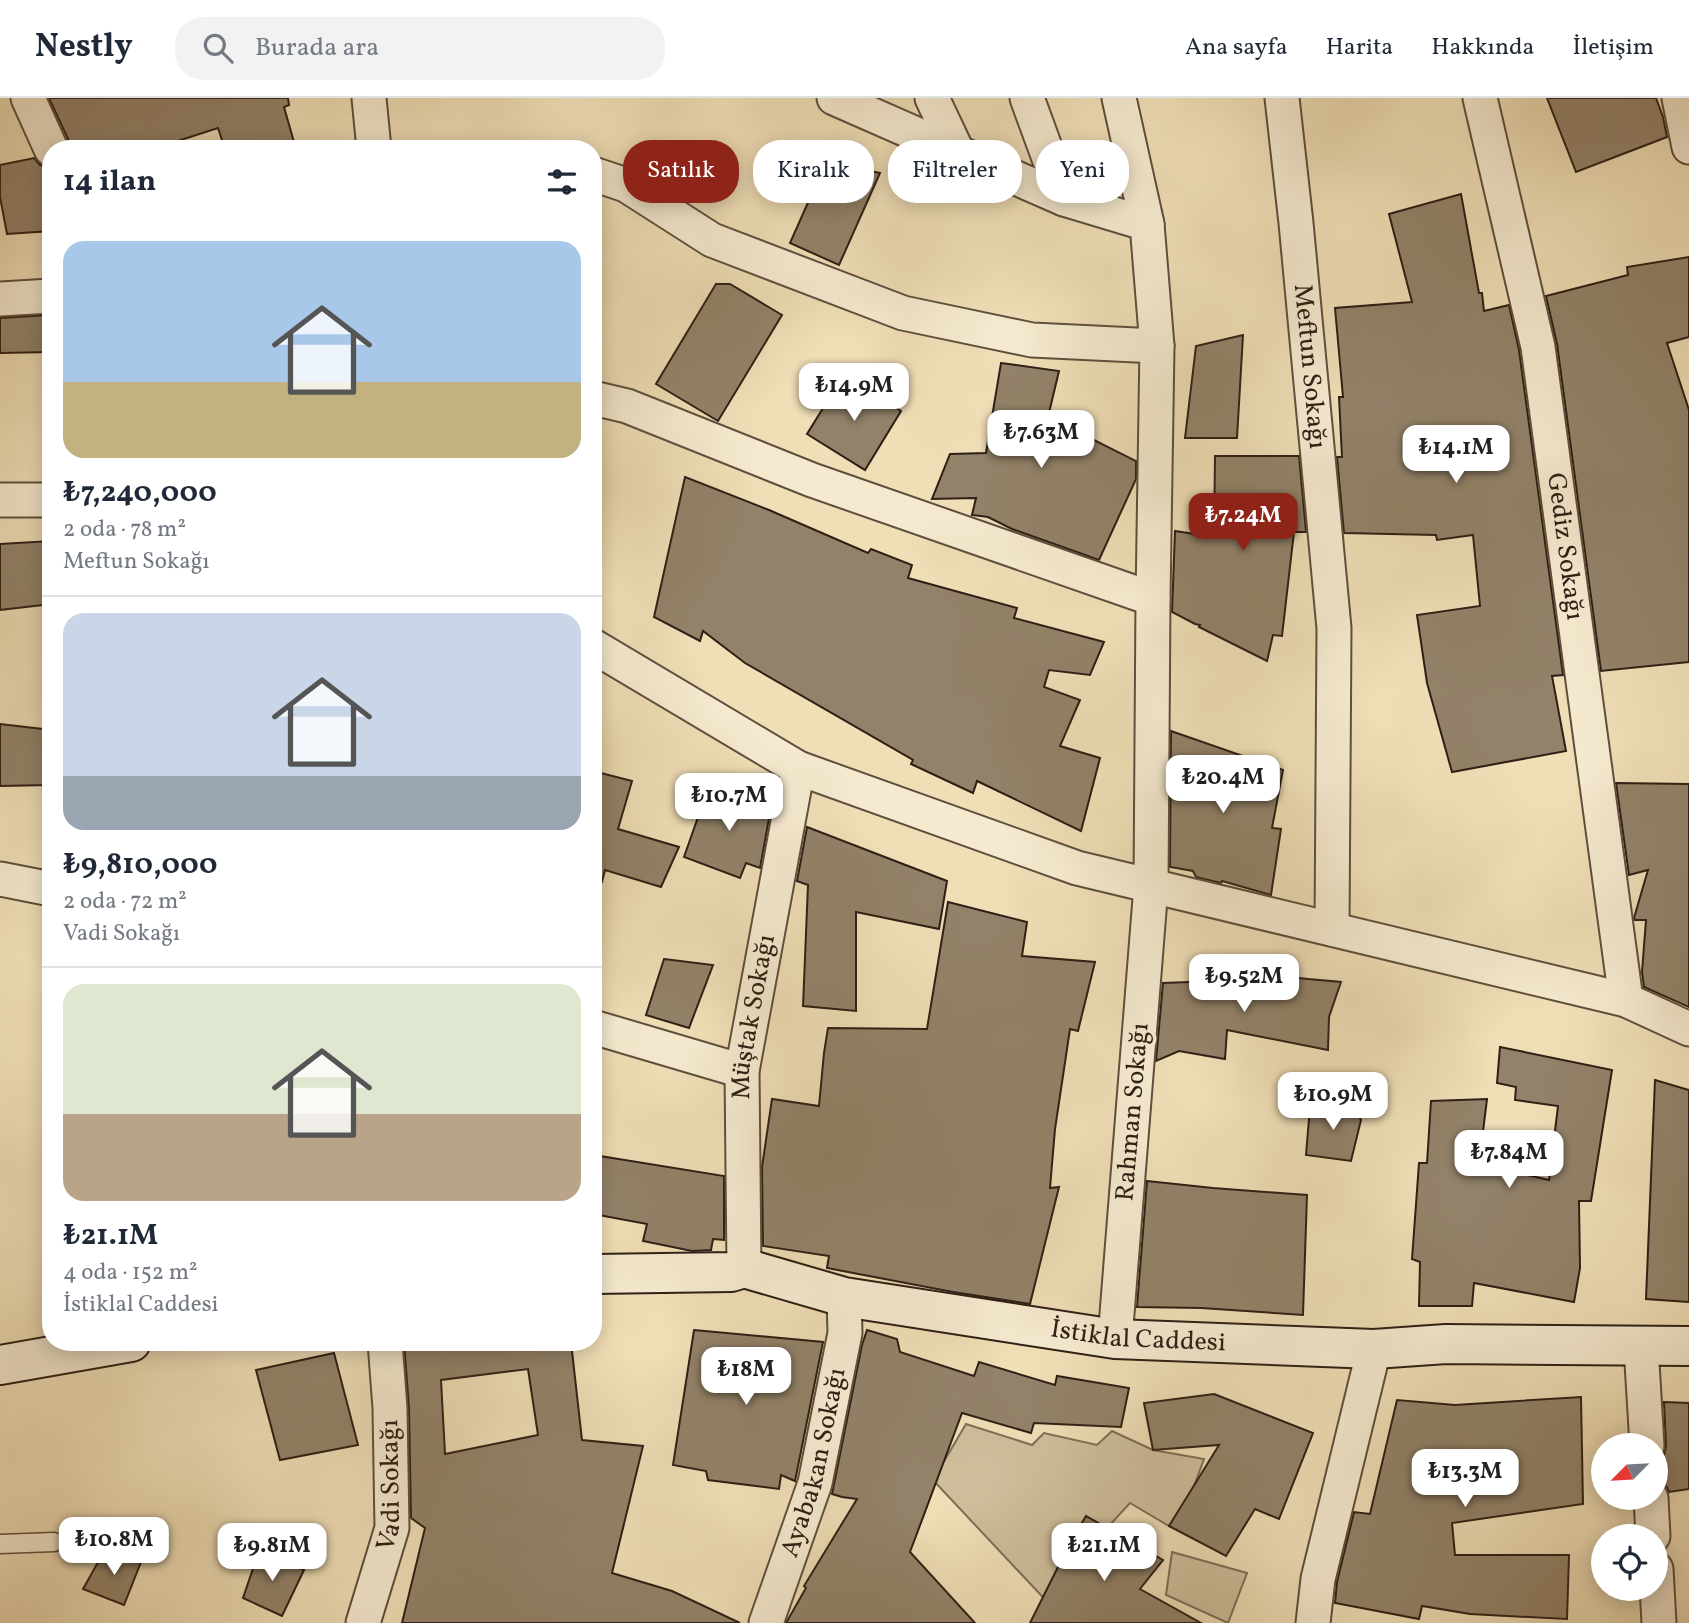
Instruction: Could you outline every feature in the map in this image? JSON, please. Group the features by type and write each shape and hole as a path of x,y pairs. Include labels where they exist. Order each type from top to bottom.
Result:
{"street":[{"path":"28,98 47,140"},
{"path":"369,98 373,140"},
{"path":"834,98 929,140"},
{"path":"932,98 952,140"},
{"path":"1027,98 1042,140"},
{"name":"Rahman Sokağı","path":"1115,1339 1151,886 1157,346 1147,224 1119,98"},
{"name":"Meftun Sokağı","path":"1282,98 1334,628 1332,929"},
{"name":"Gediz Sokağı","path":"1480,98 1538,347 1626,1000"},
{"path":"1679,98 1689,147"},
{"path":"602,177 626,185 712,240 903,313 1032,340 1157,346"},
{"path":"1076,203 1147,224"},
{"path":"0,299 42,297"},
{"path":"602,400 627,406 811,480 1153,599"},
{"path":"0,500 42,500"},
{"path":"602,651 797,768 1077,868 1626,1000 1689,1029"},
{"name":"Müştak Sokağı","path":"744,1268 743,1071 797,768"},
{"path":"0,879 42,887"},
{"path":"602,1030 743,1071"},
{"name":"İstiklal Caddesi","path":"602,1274 731,1272 744,1268 844,1297 1115,1339 1374,1349 1446,1344 1689,1346"},
{"name":"Ayabakan Sokağı","path":"766,1623 815,1483 845,1334 844,1297"},
{"path":"1641,1346 1646,1433"},
{"path":"1313,1623 1318,1579 1374,1349"},
{"path":"0,1365 80,1351"},
{"name":"Vadi Sokağı","path":"363,1623 392,1528 390,1408 386,1351"},
{"path":"1658,1601 1659,1623"}],"lane":[{"path":"0,1544 54,1542"}],"shaded area":[{"path":"966,1424 1032,1445 1044,1433 1097,1445 1112,1431 1153,1450 1204,1459 1191,1494 1169,1526 1130,1503 1107,1528 1086,1516 1055,1574 1067,1623 933,1480"},
{"path":"1172,1552 1247,1573 1228,1623 1166,1595"}],"building":[{"path":"49,98 288,98 289,105 284,107 293,140 222,140 218,128 181,140 69,140"},
{"path":"1547,98 1656,98 1667,137 1576,172"},
{"path":"34,158 42,166 42,232 7,234 0,197 0,165"},
{"path":"874,172 880,173 874,186"},
{"path":"1461,194 1484,311 1509,305 1519,350 1563,675 1552,676 1566,751 1452,772 1427,683 1417,615 1480,606 1473,535 1437,540 1436,535 1344,533 1337,457 1342,457 1339,397 1343,397 1335,308 1412,302 1389,214"},
{"path":"808,203 867,203 839,265 790,243"},
{"path":"1689,257 1689,337 1667,343 1689,410 1689,662 1601,671 1557,344 1546,296 1628,275 1627,267"},
{"path":"716,284 730,284 782,315 718,421 656,384"},
{"path":"42,315 42,352 0,353 0,318"},
{"path":"1243,335 1237,438 1185,438 1196,346"},
{"path":"1001,363 1059,371 1048,417 1136,461 1136,479 1099,560 1012,529 988,517 972,515 976,498 932,499 950,454 986,453"},
{"path":"843,376 901,411 865,470 807,434"},
{"path":"1215,456 1299,456 1306,532 1294,532 1282,636 1273,635 1267,661 1172,612 1175,531 1214,537"},
{"path":"685,477 868,553 871,549 912,565 908,578 1017,608 1014,618 1104,642 1090,675 1049,670 1044,687 1080,700 1060,746 1100,758 1081,831 977,781 973,793 911,764 913,760 745,663 703,631 700,641 654,617"},
{"path":"42,542 42,605 0,610 0,544"},
{"path":"0,724 42,729 42,785 0,786"},
{"path":"1171,731 1283,770 1272,828 1281,829 1271,895 1222,881 1221,883 1196,877 1193,871 1170,867"},
{"path":"602,773 632,781 618,829 679,847 661,887 605,870 602,882"},
{"path":"1616,783 1689,784 1689,1007 1644,987 1642,972 1646,920 1634,918 1648,870 1629,875"},
{"path":"709,786 768,807 766,811 770,813 760,868 746,863 740,878 684,857"},
{"path":"807,827 947,881 939,929 856,912 856,1011 803,1006 808,885 797,881"},
{"path":"948,902 1027,922 1022,956 1095,962 1078,1031 1070,1029 1055,1129 1050,1188 1059,1187 1030,1304 827,1268 829,1256 763,1246 762,1167 772,1099 819,1106 828,1028 927,1029"},
{"path":"664,959 713,965 689,1028 646,1015"},
{"path":"1275,976 1341,982 1329,1017 1328,1050 1227,1030 1225,1059 1179,1051 1156,1061 1163,983 1274,979"},
{"path":"1500,1047 1612,1070 1591,1201 1579,1201 1580,1268 1574,1302 1474,1283 1472,1306 1419,1306 1420,1262 1412,1259 1419,1163 1427,1163 1431,1101 1487,1099 1479,1164 1549,1180 1558,1106 1515,1100 1516,1087 1497,1083"},
{"path":"1655,1080 1689,1090 1689,1302 1646,1299"},
{"path":"1353,1105 1361,1120 1351,1161 1306,1155 1310,1107"},
{"path":"602,1156 724,1176 724,1240 713,1239 711,1250 692,1251 643,1241 647,1224 602,1216"},
{"path":"1147,1181 1307,1195 1303,1315 1137,1307"},
{"path":"694,1330 823,1342 795,1481 781,1475 779,1489 708,1480 706,1471 673,1465"},
{"path":"867,1330 897,1339 900,1352 974,1376 979,1362 1055,1385 1057,1376 1129,1388 1121,1427 1034,1423 1031,1433 962,1413 910,1552 975,1623 786,1623 806,1588 804,1586 857,1499 832,1494"},
{"path":"405,1351 572,1351 582,1440 643,1446 612,1573 672,1591 740,1623 402,1623 425,1528 411,1518 409,1408","holes":["528,1369 538,1435 445,1454 441,1380"]},
{"path":"334,1353 358,1445 280,1460 256,1370"},
{"path":"1214,1394 1313,1433 1279,1519 1255,1509 1226,1556 1169,1526 1219,1445 1153,1450 1144,1403"},
{"path":"1581,1397 1583,1504 1452,1523 1455,1555 1569,1555 1567,1619 1470,1614 1422,1606 1419,1619 1335,1603 1337,1582 1354,1512 1370,1514 1397,1400 1455,1405"},
{"path":"1664,1402 1689,1403 1689,1489 1669,1492 1668,1433 1665,1433"},
{"path":"1086,1516 1163,1560 1140,1589 1201,1623 1030,1623"},
{"path":"259,1551 304,1570 282,1616 243,1598"},
{"path":"102,1555 143,1557 124,1605 83,1589"}]}
